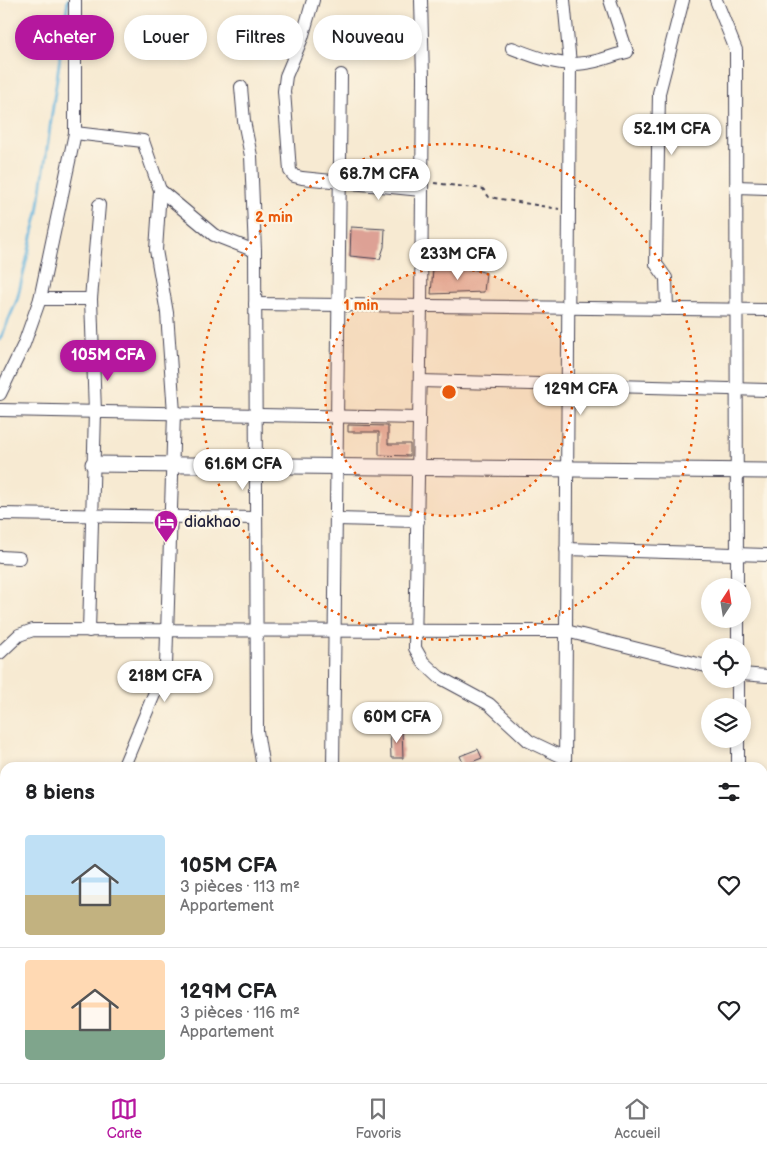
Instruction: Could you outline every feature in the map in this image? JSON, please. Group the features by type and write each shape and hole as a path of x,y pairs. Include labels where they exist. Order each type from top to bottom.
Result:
{"street":[{"path":"0,394 24,344 40,299 75,133 75,0"},
{"path":"313,0 302,38 286,76 284,91 290,171 294,176 340,184 421,186"},
{"path":"421,0 423,78 421,306 415,648 423,662 439,677 489,704 529,741 563,762"},
{"path":"564,0 570,64 565,762"},
{"path":"512,48 542,59 570,64 586,63 627,52 610,0"},
{"path":"667,309 666,278 656,264 659,92 684,0"},
{"path":"716,0 736,50 738,578"},
{"path":"333,762 341,75"},
{"path":"241,87 244,121 251,156 255,252 257,731 262,762"},
{"path":"75,133 143,142 160,190 156,250 167,313 174,413 166,666 164,676 149,705 125,762"},
{"path":"736,188 767,188"},
{"path":"160,190 214,235 255,252"},
{"path":"89,631 95,412 91,300 99,204"},
{"path":"40,299 91,300"},
{"path":"255,304 767,310"},
{"path":"420,380 767,390"},
{"path":"0,410 419,418"},
{"path":"93,464 767,471"},
{"path":"0,514 256,518"},
{"path":"336,520 418,521"},
{"path":"566,549 767,555"},
{"path":"0,557 20,558"},
{"path":"0,653 19,635 34,630 566,631 701,665"},
{"path":"751,675 767,676"},
{"path":"738,748 738,762"}],"path":[{"path":"421,186 483,189 489,197 569,211"}],"building":[{"path":"351,227 385,229 384,247 380,259 350,256"},
{"path":"433,269 473,269 486,273 484,292 431,294"},
{"path":"348,425 388,426 388,444 410,444 410,456 379,455 379,432 348,432"},
{"path":"402,730 403,758 391,758 390,731"},
{"path":"478,749 482,758 472,762 463,762 460,756"}],"waterway":[{"path":"0,340 17,300 38,212 68,0"}],"place":[{"name":"diakhao","path":"166,543"}]}
